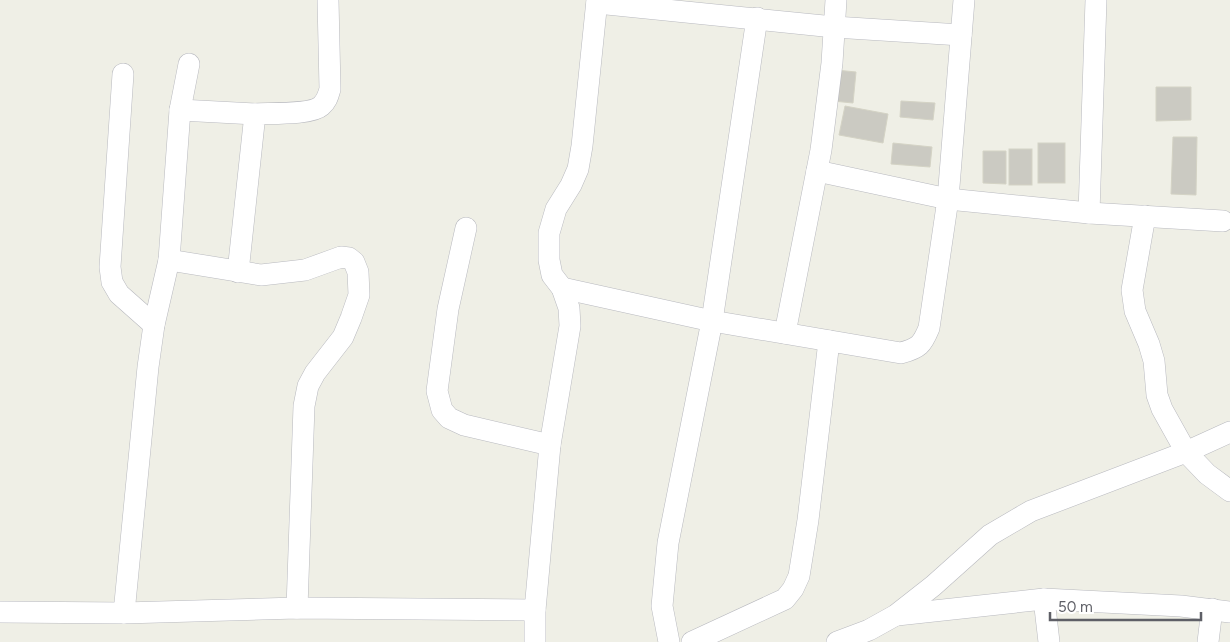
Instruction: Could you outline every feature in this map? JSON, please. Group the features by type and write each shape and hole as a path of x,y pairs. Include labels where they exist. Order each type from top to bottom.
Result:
{"street":[{"path":"180,110 255,114 302,112 319,108 327,100 330,89 328,0"},
{"path":"785,333 821,150 836,0"},
{"path":"562,288 712,321 900,352 914,350 923,343 929,328 948,199 964,0"},
{"path":"1089,212 1096,0"},
{"path":"535,642 535,610 550,445 570,326 569,308 562,288 552,275 548,260 549,233 556,209 571,185 578,169 597,2 834,27 961,35"},
{"path":"669,642 662,606 668,543 712,321 758,18"},
{"path":"124,613 148,367 154,325 169,260 180,110 189,64"},
{"path":"123,74 110,267 112,282 119,294 154,325"},
{"path":"238,272 255,114"},
{"path":"817,171 948,199 1089,212 1223,221"},
{"path":"1146,216 1132,290 1135,310 1154,362 1157,395 1162,409 1186,452 1207,474 1230,491"},
{"path":"466,228 448,309 437,391 442,410 449,418 464,425 550,445"},
{"path":"169,260 261,275 305,270 341,257 349,258 354,262 358,272 359,294 351,318 343,337 308,386 304,406 297,608"},
{"path":"692,642 785,599 793,589 799,576 808,520 829,341"},
{"path":"837,642 870,636 933,586 990,535 1031,511 1186,452 1230,432"},
{"path":"896,615 1044,599 1181,606 1221,611 1208,642"},
{"path":"1044,599 1049,642"},
{"path":"0,612 124,613 297,608 535,610"}],"building":[{"path":"836,70 856,72 853,103 833,101"},
{"path":"1156,87 1191,87 1191,120 1156,121"},
{"path":"901,101 935,103 933,120 900,117"},
{"path":"845,106 888,114 883,143 839,135"},
{"path":"1173,137 1197,137 1196,195 1171,194"},
{"path":"893,143 932,147 930,167 891,164"},
{"path":"1038,143 1065,143 1065,183 1038,183"},
{"path":"1009,149 1032,149 1032,185 1009,185"},
{"path":"983,151 1006,151 1006,184 983,183"}]}
